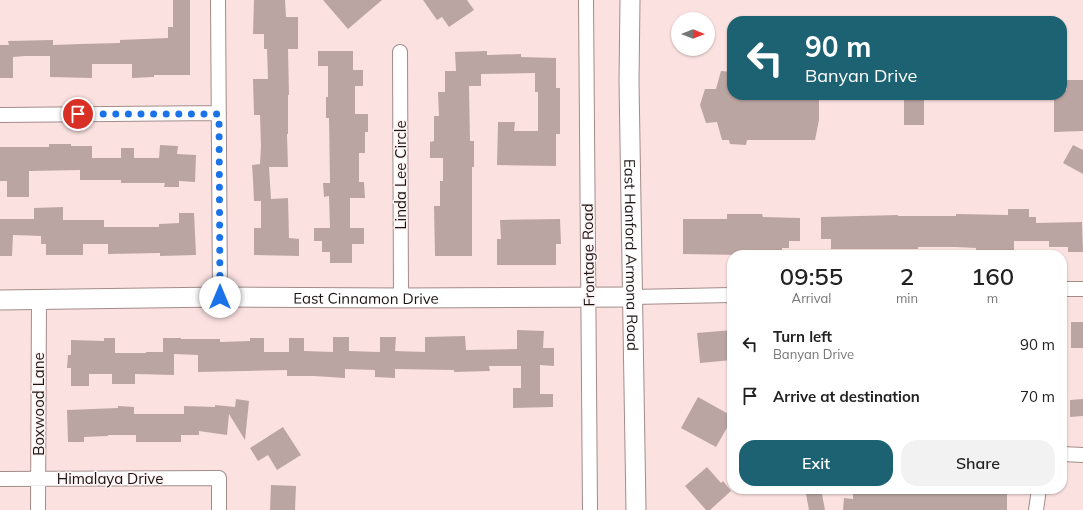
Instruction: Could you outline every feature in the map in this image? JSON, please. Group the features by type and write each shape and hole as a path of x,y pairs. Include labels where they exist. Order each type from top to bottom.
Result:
{"street":[{"path":"218,0 220,297"},
{"name":"Frontage Road","path":"586,0 590,510"},
{"name":"East Hanford Armona Road","path":"630,0 629,81 636,510"},
{"name":"Linda Lee Circle","path":"400,52 401,298"},
{"path":"0,115 219,114"},
{"path":"1067,289 1083,289"},
{"name":"East Cinnamon Drive","path":"0,300 220,297 401,298 727,295"},
{"name":"Boxwood Lane","path":"38,510 39,299"},
{"path":"1067,454 1083,455"},
{"name":"Himalaya Drive","path":"0,479 219,478 219,510"},
{"path":"1036,510 1038,494"}],"building":[{"path":"173,0 190,0 190,75 154,75 154,77 132,78 132,64 92,64 92,78 50,77 50,56 25,56 13,57 13,78 0,78 0,45 9,45 8,41 53,40 53,45 120,43 120,40 168,38 168,27 173,27"},
{"path":"254,0 285,0 286,17 298,17 298,49 288,49 288,167 269,167 271,199 288,198 289,238 299,239 299,256 254,255 254,228 261,228 261,201 254,201 252,165 260,164 261,146 260,115 254,115 253,79 268,79 267,49 264,49 264,34 253,34"},
{"path":"323,0 382,0 348,29"},
{"path":"423,0 467,0 474,10 449,27 442,17 437,20"},
{"path":"318,51 353,51 353,70 363,70 363,86 355,86 355,114 368,114 368,132 365,132 365,153 359,153 359,182 364,182 365,198 350,198 350,228 364,228 364,244 352,244 352,263 330,263 330,252 322,252 322,241 314,241 314,228 330,228 329,196 324,197 323,183 330,183 329,118 326,118 328,66 318,66"},
{"path":"487,51 487,55 521,54 521,57 556,58 556,88 560,88 560,134 556,134 556,166 497,165 498,122 515,122 514,131 538,131 538,92 535,92 535,73 481,74 481,86 469,86 470,141 474,141 474,167 472,167 472,256 435,256 434,206 440,206 440,181 443,181 443,158 430,158 430,142 434,141 434,116 439,116 438,92 445,92 445,71 456,71 455,52"},
{"path":"721,71 727,72 727,100 819,100 819,120 815,140 747,140 746,145 730,144 729,140 722,140 717,122 706,123 700,105 705,89 716,89"},
{"path":"1067,80 1083,80 1083,131 1054,132 1054,100 1067,100"},
{"path":"904,100 924,100 924,125 904,125"},
{"path":"49,144 92,146 92,158 121,158 121,148 134,148 134,158 159,158 160,145 178,146 177,154 196,155 195,182 179,181 179,187 164,187 165,183 121,183 121,180 80,180 80,170 29,171 29,197 7,197 7,181 0,181 0,147 49,147"},
{"path":"1073,145 1083,150 1083,174 1063,163"},
{"path":"63,207 63,220 104,220 104,227 159,227 159,224 179,223 179,213 194,213 196,255 160,256 160,253 108,254 108,244 83,244 83,255 46,255 46,244 41,244 41,236 13,235 12,256 0,256 0,219 34,219 34,208"},
{"path":"1008,209 1029,209 1029,217 1036,217 1036,223 1082,222 1083,252 1068,252 1068,247 1049,247 1049,241 1014,241 1014,250 976,250 976,248 956,247 918,247 918,249 831,249 831,239 821,239 821,217 898,215 956,216 956,214 1008,215"},
{"path":"727,214 762,214 763,217 800,218 800,241 789,241 789,248 782,248 782,250 727,250 727,255 683,254 683,219 727,219"},
{"path":"560,219 561,244 556,244 556,265 497,265 497,239 501,239 500,220"},
{"path":"1071,322 1083,322 1083,348 1071,348"},
{"path":"517,330 544,331 543,348 554,348 554,366 540,365 540,394 553,394 553,407 513,408 513,388 521,388 521,366 489,366 490,371 454,372 454,370 395,369 395,378 375,377 375,370 345,369 345,378 287,376 287,370 198,372 198,355 174,354 174,375 135,374 135,384 112,384 112,374 89,374 89,386 71,386 71,368 67,368 68,355 71,355 71,340 104,341 104,338 115,338 115,353 146,353 163,352 163,338 220,339 220,342 250,341 250,338 264,338 264,352 289,352 289,338 304,338 304,351 333,352 333,337 349,337 349,351 380,352 380,337 396,337 395,351 425,352 425,337 465,336 466,350 517,349"},
{"path":"727,330 727,360 700,363 697,333"},
{"path":"698,397 727,413 727,428 716,447 681,428"},
{"path":"236,399 249,401 245,440 229,414 227,435 199,431 199,435 181,435 181,442 136,442 136,435 108,435 84,437 84,442 68,442 67,410 118,408 118,406 134,407 134,414 184,414 184,406 215,407 215,405 235,407"},
{"path":"1083,399 1083,416 1070,417 1070,400"},
{"path":"283,427 301,455 277,470 268,455 258,461 250,448"},
{"path":"707,467 721,483 723,481 727,486 728,494 710,510 706,510 685,486"},
{"path":"271,485 296,486 295,510 270,510"},
{"path":"806,494 822,494 825,510 809,510"},
{"path":"853,494 1007,494 1007,510 843,510 844,498 853,499"}],"route":[{"path":"78,114 219,114 220,297"}]}
